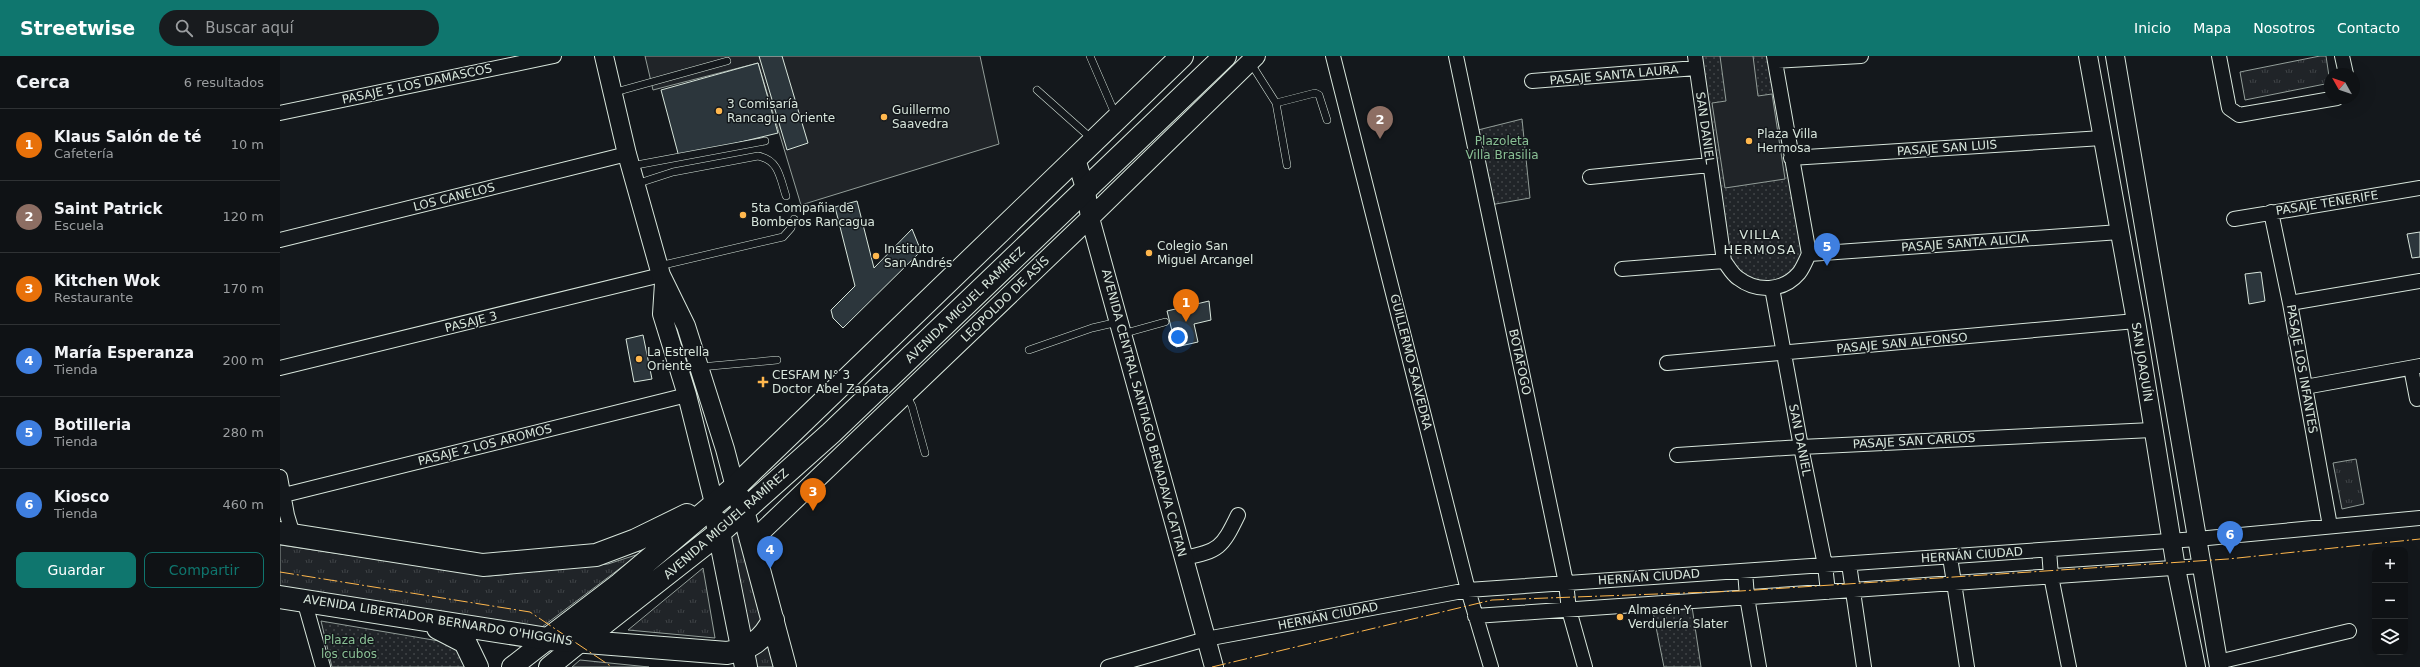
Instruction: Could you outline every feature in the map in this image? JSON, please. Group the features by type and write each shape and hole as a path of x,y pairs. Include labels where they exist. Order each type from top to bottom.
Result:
{"main road":[{"name":"AVENIDA MIGUEL RAMÍREZ","path":"512,667 620,584 714,503 735,487 1182,56"},
{"path":"1163,116 1166,100 1194,56"},
{"name":"AVENIDA MIGUEL RAMÍREZ","path":"549,667 719,533 744,509 831,434 1225,56"},
{"path":"735,487 744,509 785,667"},
{"path":"287,534 483,565 596,555 636,540 714,503 744,659"},
{"name":"AVENIDA LIBERTADOR BERNARDO O'HIGGINS","path":"280,597 548,639 727,653 744,659 767,632 773,620"},
{"path":"423,620 465,642 477,667"}],"street":[{"name":"PASAJE 5 LOS DAMASCOS","path":"280,113 554,56"},
{"path":"604,56 629,160 661,275 678,307 700,366 735,487"},
{"name":"GUILLERMO SAAVEDRA","path":"1333,56 1468,590 1491,667"},
{"name":"BOTAFOGO","path":"1456,56 1566,583 1568,610 1585,667"},
{"path":"1809,254 1791,158 1775,59 1861,56"},
{"name":"SAN JOAQUÍN","path":"2088,56 2136,321 2152,430 2176,568 2196,667"},
{"name":"SAN JOAQUÍN","path":"2115,56 2201,566 2219,664"},
{"path":"2219,56 2229,108 2239,115 2324,100"},
{"path":"2342,56 2345,68"},
{"name":"LEOPOLDO DE ASÍS","path":"752,541 1090,218 1253,59"},
{"name":"PASAJE SANTA LAURA","path":"1532,81 1695,62"},
{"name":"SAN DANIEL","path":"1695,62 1724,261 1737,278 1754,287 1772,288 1786,284 1800,273 1809,254"},
{"name":"PASAJE SAN LUIS","path":"1791,158 2102,138"},
{"name":"AVENIDA CENTRAL SANTIAGO BENADAVA CATTAN","path":"1076,159 1086,191 1090,218 1214,667"},
{"name":"LOS CANELOS","path":"280,240 629,160"},
{"path":"1590,177 1710,165"},
{"name":"PASAJE TENERIFE","path":"2234,219 2420,188"},
{"name":"PASAJE LOS INFANTES","path":"2271,212 2290,303 2330,526"},
{"name":"PASAJE SANTA ALICIA","path":"1809,254 2120,232"},
{"path":"1622,269 1724,261"},
{"path":"661,275 662,314 687,395 714,503"},
{"name":"PASAJE 3","path":"280,368 661,275"},
{"path":"2290,303 2420,281"},
{"name":"SAN DANIEL","path":"1772,288 1801,447 1826,565 1828,592"},
{"name":"PASAJE SAN ALFONSO","path":"1667,363 1783,354 2136,321"},
{"path":"2305,387 2415,367 2417,399"},
{"name":"PASAJE 2 LOS AROMOS","path":"284,495 687,395"},
{"name":"PASAJE SAN CARLOS","path":"1677,455 1801,447 2152,430"},
{"path":"280,478 287,515 287,534"},
{"path":"1184,558 1205,554 1220,547 1227,538 1238,515"},
{"name":"HERNÁN CIUDAD","path":"1108,667 1206,639 1468,590 2172,541 2420,518"},
{"path":"2049,550 2051,576 2069,667"},
{"path":"1950,556 1967,667"},
{"path":"1849,564 1851,590 1864,667"},
{"path":"1475,616 2201,566"},
{"path":"1745,571 1747,598 1760,667"},
{"path":"304,600 323,667"},
{"path":"2219,664 2350,631"}],"lane":[{"path":"1090,56 1117,118"},
{"path":"1253,59 1276,103 1288,165"},
{"path":"612,93 727,60"},
{"path":"1037,90 1094,141"},
{"path":"1276,103 1315,93 1319,95 1327,120"},
{"path":"629,160 765,141"},
{"path":"636,184 673,172 758,156 769,158 774,164 786,196"},
{"path":"661,275 783,237 791,228 794,219"},
{"path":"1030,350 1092,328 1120,328 1165,322"},
{"path":"700,366 777,360"},
{"path":"906,394 912,406 926,453"}],"green space":[{"name":"Guillermo Saavedra","path":"645,56 980,56 999,144 801,205 758,63 653,90"},
{"name":"Plaza Villa Hermosa","path":"1695,56 1774,56 1809,254 1800,273 1754,287 1724,261"},
{"name":"Plaza Villa Hermosa","path":"1720,56 1753,56 1758,96 1772,94 1785,179 1725,188 1712,103 1726,101"},
{"path":"2320,56 2326,56 2328,68 2324,68 2324,84 2245,100 2240,72"},
{"name":"Plazoleta Villa Brasilia","path":"1522,119 1530,198 1490,205 1474,131"},
{"path":"2356,459 2364,504 2342,509 2333,463"},
{"path":"739,526 777,667 754,667 728,536"},
{"path":"280,545 489,576 608,564 639,554 538,630 280,590"},
{"path":"703,568 715,638 628,630"},
{"path":"1691,600 1701,667 1664,667 1651,602"},
{"name":"Plaza de los cubos","path":"321,621 445,642 454,646 469,667 332,667"},
{"path":"580,660 649,667 572,667"}],"building":[{"path":"759,56 782,56 808,143 787,150"},
{"name":"3 Comisaría Rancagua Oriente","path":"758,63 778,133 679,157 661,90"},
{"path":"857,201 874,268 912,229 921,251 843,328 833,318 831,310 855,286 835,207"},
{"path":"2420,232 2420,257 2412,258 2407,234"},
{"path":"2261,272 2265,301 2249,304 2245,274"},
{"path":"1209,301 1211,320 1194,324 1198,342 1176,347 1167,311"},
{"name":"La Estrella Oriente","path":"643,335 652,379 634,382 626,339"}],"power":[{"path":"1212,667 1492,600 1740,591 2228,559 2420,539"},
{"path":"280,572 530,612 612,667"}],"place":[{"name":"3 Comisaría Rancagua Oriente","path":"719,111"},
{"name":"Guillermo Saavedra","path":"884,117"},
{"name":"Saint Patrick","path":"1380,139"},
{"name":"Plaza Villa Hermosa","path":"1749,141"},
{"name":"5ta Compañia de Bomberos Rancagua","path":"743,215"},
{"name":"Colegio San Miguel Arcangel","path":"1149,253"},
{"name":"Instituto San Andrés","path":"876,256"},
{"name":"Botilleria","path":"1827,266"},
{"name":"Klaus Salón de té","path":"1186,322"},
{"name":"La Estrella Oriente","path":"639,359"},
{"name":"CESFAM N° 3 Doctor Abel Zapata","path":"763,382"},
{"name":"Kitchen Wok","path":"813,511"},
{"name":"Kiosco","path":"2230,554"},
{"name":"María Esperanza","path":"770,569"},
{"name":"Almacén Y Verdulería Slater","path":"1620,617"}],"district":[{"name":"VILLA HERMOSA","path":"1760,242"}]}
